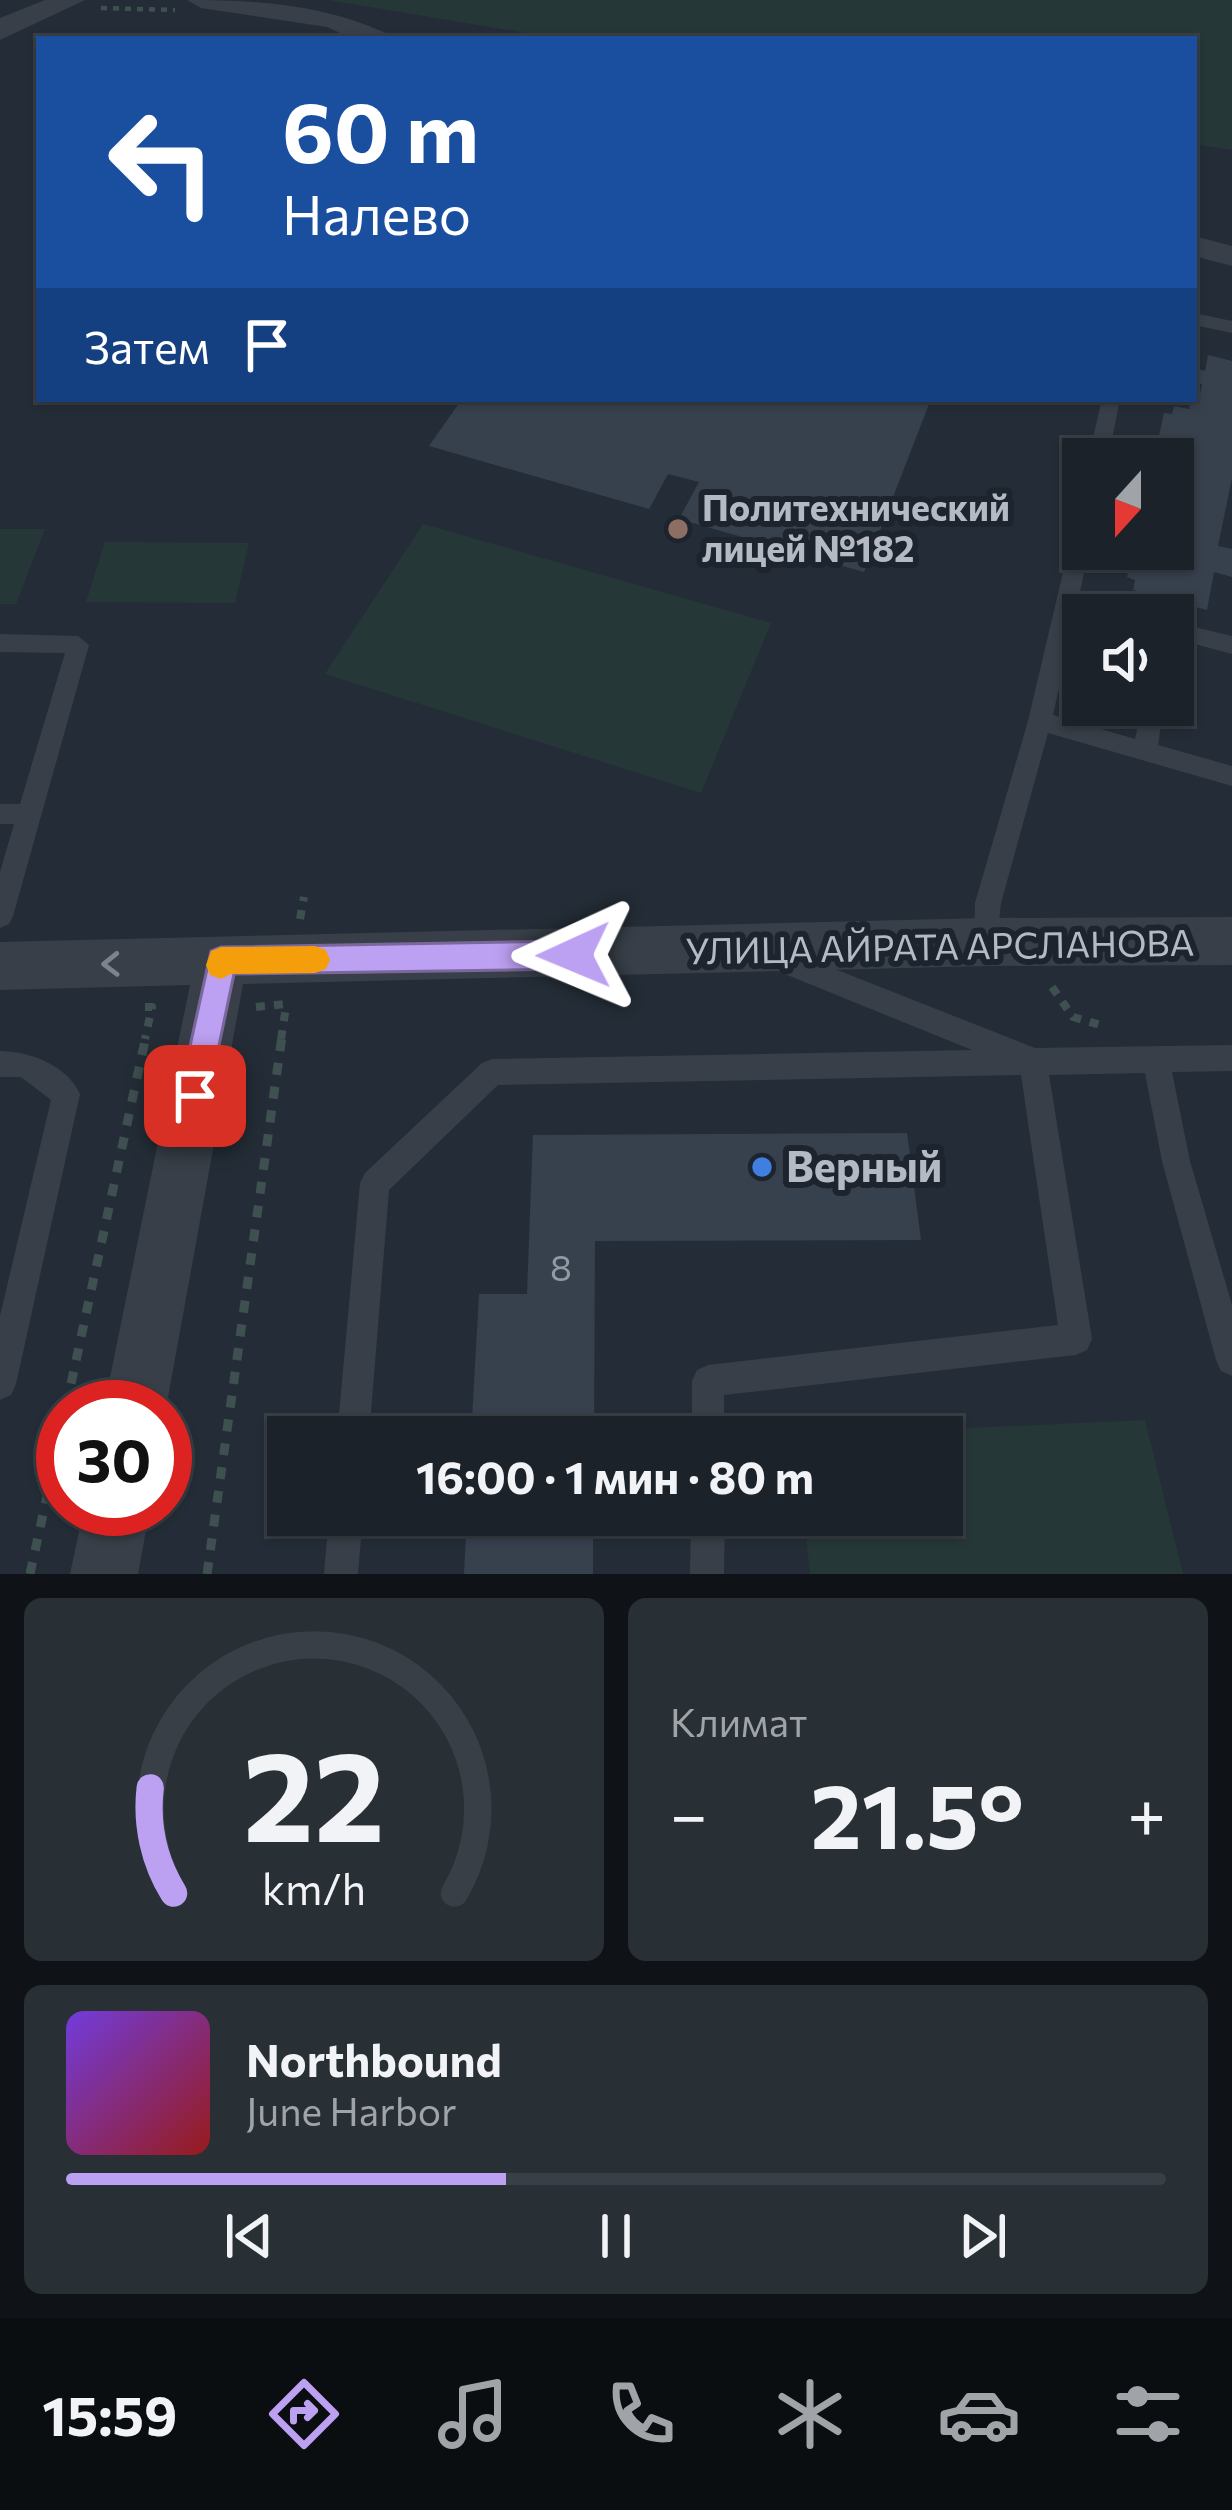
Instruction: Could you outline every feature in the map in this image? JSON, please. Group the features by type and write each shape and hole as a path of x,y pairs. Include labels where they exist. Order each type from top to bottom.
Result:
{"street":[{"path":"0,31 15,20 79,5"},
{"path":"194,5 334,20 369,36"},
{"path":"1197,247 1232,256"},
{"name":"УЛИЦА АЙРАТА АРСЛАНОВА","path":"0,966 1232,941"},
{"path":"141,1380 221,961"},
{"path":"104,1574 112,1536"}],"lane":[{"path":"1197,320 1232,327"},
{"path":"1103,438 1110,402"},
{"path":"987,943 988,903 1062,627"},
{"path":"1194,636 1232,646"},
{"path":"0,643 78,644 0,916"},
{"path":"1040,721 1232,776"},
{"path":"1145,751 1149,726"},
{"path":"0,814 30,814"},
{"path":"760,951 1033,1061"},
{"path":"355,1416 375,1184 492,1072 1232,1058"},
{"path":"1156,1059 1176,1161 1225,1311 1232,1360"},
{"path":"708,1416 708,1381 1076,1339 1033,1061"},
{"path":"0,1064 25,1064 66,1094 0,1384"},
{"path":"341,1574 344,1536"},
{"path":"707,1536 707,1574"}],"path":[{"path":"79,5 194,5"},
{"path":"72,1380 152,1007 132,1007"},
{"path":"208,1574 286,1007"},
{"path":"31,1574 39,1536"}],"shaded area":[{"path":"329,0 1232,0 1232,150 1197,144 1197,36 545,36"},
{"path":"423,524 771,623 701,793 325,674"},
{"path":"0,529 45,529 16,604 0,604"},
{"path":"105,542 249,543 235,603 86,602"},
{"path":"1145,1420 1183,1574 810,1574 806,1536 963,1536 963,1428"}],"building":[{"path":"1208,355 1232,361 1232,478 1218,546 1232,549 1232,577 1214,572 1207,610 1194,606 1194,594 1148,594 1133,590 1135,580 1127,577 1129,570 1194,570 1194,438 1159,438 1164,413 1172,414 1174,406 1189,409 1190,402 1199,400 1198,369 1205,371"},
{"path":"460,402 930,402 864,572 679,519 699,482 668,474 649,509 429,446"},
{"path":"907,1133 921,1240 595,1241 594,1416 472,1416 479,1294 527,1294 533,1135"},
{"path":"466,1536 593,1536 593,1574 464,1574"}],"slow traffic":[{"path":"221,965 221,961 315,960"}],"place":[{"name":"Политехнический лицей №182","path":"678,529"},
{"name":"Верный","path":"762,1167"}],"route":[{"path":"195,1096 221,961 574,955"}]}
